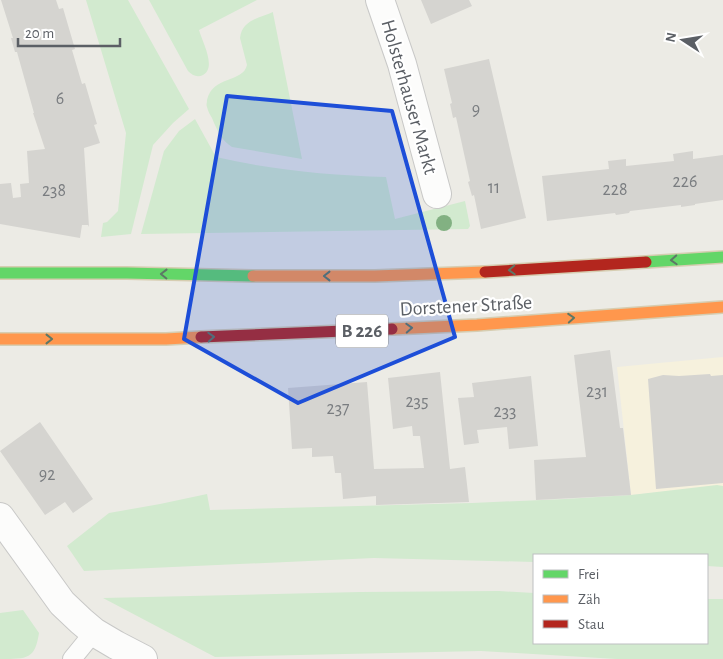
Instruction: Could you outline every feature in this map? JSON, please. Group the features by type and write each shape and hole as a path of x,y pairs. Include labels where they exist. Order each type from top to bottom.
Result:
{"main road":[{"name":"Dorstener Straße","path":"0,273 375,276 723,257"},
{"name":"Dorstener Straße","path":"0,339 205,338 477,326 723,307"}],"street":[{"name":"Holsterhauser Markt","path":"380,0 402,64 437,194"},
{"path":"0,517 62,603 81,622 94,632 143,659"}],"lane":[{"path":"72,659 94,632"}],"highlighted area":[{"path":"227,96 392,111 455,337 298,403 184,339"}],"shaded area":[{"path":"723,357 723,486 631,495 617,367"}],"green space":[{"path":"86,0 128,0 189,109 153,145 131,234 101,237 103,223 107,222 118,211 126,133"},
{"path":"149,0 257,0 199,30 209,61 209,67 203,75 197,76 188,71"},
{"path":"273,12 302,159 232,147 220,134 207,106 210,92 221,83 240,75 247,65 240,38 244,27 248,23"},
{"path":"195,119 216,157 300,171 386,177 395,219 465,201 470,226 468,229 141,234 164,151 179,131"},
{"path":"717,485 723,486 723,567 708,566 708,554 533,554 533,562 374,558 84,571 67,546 109,513 207,494 210,510 472,503 631,495"},
{"path":"499,591 533,593 533,644 708,644 708,599 723,599 723,659 617,659 481,651 215,657 103,598"},
{"path":"23,610 39,633 35,648 32,653 24,658 0,659 0,613"}],"building":[{"path":"1,0 56,0 59,9 63,8 75,49 72,50 82,84 85,83 97,124 94,125 100,143 84,148 89,227 88,225 82,225 80,238 0,224 0,184 11,183 13,198 21,197 20,184 29,183 27,151 45,149"},
{"path":"421,0 469,0 472,6 431,24"},
{"path":"489,59 526,218 481,229 474,195 472,196 468,182 470,181 456,117 453,118 450,104 452,103 444,69"},
{"path":"693,151 693,159 723,155 723,200 681,207 681,205 630,211 629,213 616,215 615,213 547,221 542,176 609,169 608,161 626,159 626,166 674,161 673,154"},
{"path":"610,350 620,428 623,428 631,495 536,500 534,460 586,457 574,355"},
{"path":"440,372 450,469 465,467 469,502 376,505 376,496 343,499 341,473 335,473 333,456 312,457 312,448 292,449 288,388 367,382 374,469 424,468 420,436 413,436 412,426 393,429 388,378"},
{"path":"710,374 711,376 723,375 723,483 656,489 648,379 663,375"},
{"path":"531,376 538,446 509,449 507,427 477,430 479,443 464,445 458,398 474,397 472,383"},
{"path":"40,422 93,499 73,513 65,502 45,515 0,451"}],"traffic: fast":[{"path":"646,262 723,257"},
{"path":"0,273 127,273 253,276"}],"traffic: slow":[{"path":"253,276 375,276 485,272"},
{"path":"392,329 477,325 723,307"},
{"path":"0,339 166,339 201,337"}],"traffic: jam":[{"path":"485,272 646,262"},
{"path":"201,337 392,329"}]}
